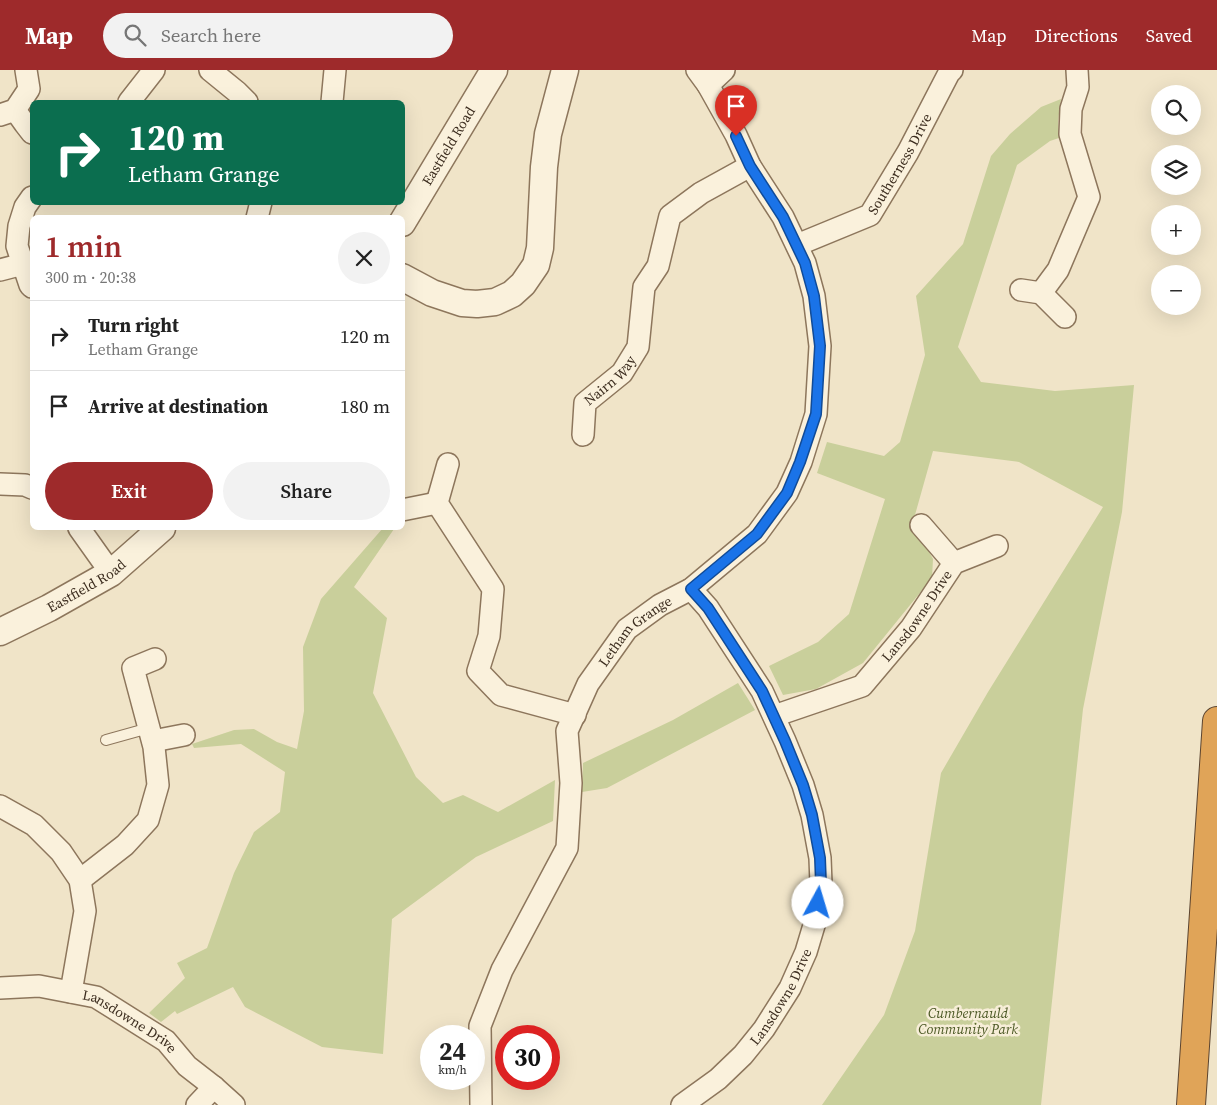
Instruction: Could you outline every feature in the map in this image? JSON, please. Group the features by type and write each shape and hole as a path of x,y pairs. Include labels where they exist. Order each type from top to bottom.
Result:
{"highway":[{"path":"1191,1105 1217,721"}],"street":[{"path":"26,70 29,90 8,112 25,124 30,130"},
{"path":"131,100 154,70"},
{"path":"210,70 245,100"},
{"path":"332,100 335,70"},
{"name":"Eastfield Road","path":"405,218 494,70"},
{"path":"405,278 432,293 462,303 477,304 495,302 512,294 523,284 536,265 540,248 544,167 548,134 565,70"},
{"path":"703,77 724,70"},
{"name":"Southerness Drive","path":"797,245 870,215 908,152 952,70"},
{"path":"1065,317 1031,292 1058,270 1089,197 1070,134 1071,109 1078,87 1078,70"},
{"name":"Letham Grange","path":"481,1105 480,1026 502,970 567,848 571,783 567,731 588,684 627,629 660,605 691,589 757,534 787,493 800,462 816,414 820,346 814,296 805,263 783,217 750,166 736,136 703,77"},
{"name":"Nairn Way","path":"583,435 586,402 622,373 638,347 644,287 658,266 670,216 701,194 750,166"},
{"path":"30,200 25,207 17,246 30,285"},
{"path":"0,270 23,264"},
{"path":"448,464 437,503 493,589 489,636 478,671 501,695 574,715"},
{"path":"0,484 25,485 30,487"},
{"path":"405,509 437,503"},
{"name":"Lansdowne Drive","path":"921,525 954,563"},
{"path":"80,530 111,573"},
{"name":"Eastfield Road","path":"0,632 49,608 111,573 160,530"},
{"name":"Lansdowne Drive","path":"774,716 862,686 911,628 954,563 997,546"},
{"name":"Lansdowne Drive","path":"682,1105 718,1079 743,1054 764,1029 790,988 806,952 815,922 821,884 820,858 812,815 803,785 774,716 762,691 708,608 691,589"},
{"path":"80,880 125,845 148,820 158,785 154,747 133,668 156,659"},
{"path":"151,734 184,734"},
{"path":"0,806 34,824 61,852 80,880 85,911 71,992"},
{"name":"Lansdowne Drive","path":"0,988 39,986 96,997 166,1041 187,1066 234,1105"},
{"path":"197,1105 214,1087"}],"lane":[{"path":"106,740 151,734"}],"green space":[{"name":"Cumbernauld Community Park","path":"1061,99 1058,121 1059,138 1050,141 1017,165 958,347 981,382 1055,391 1134,385 1122,512 1083,709 1041,1105 822,1105 884,1015 915,931 941,773 988,692 1103,507 1019,462 933,451 913,522 933,559 932,578 863,663 816,689 783,695 769,666 818,642 849,614 885,499 817,473 827,442 884,456 900,442 925,355 916,296 963,244 991,156 1010,134 1041,107"},
{"path":"381,530 393,530 354,587 387,618 373,693 416,777 443,803 463,795 498,812 555,780 553,821 476,857 392,919 383,1054 322,1047 245,1007 233,987 177,1014 175,1011 161,1022 149,1013 185,978 177,963 207,948 234,873 254,832 280,812 285,772 241,744 194,748 192,744 234,730 254,729 277,742 297,749 304,711 303,647 321,599"},
{"path":"738,683 755,710 607,788 582,792 583,763 673,720"}],"route":[{"path":"736,136 750,166 783,217 805,263 814,296 820,346 816,414 800,462 787,493 757,534 691,589 708,608 762,691 803,785 812,815 820,858 821,884 818,903"}]}
